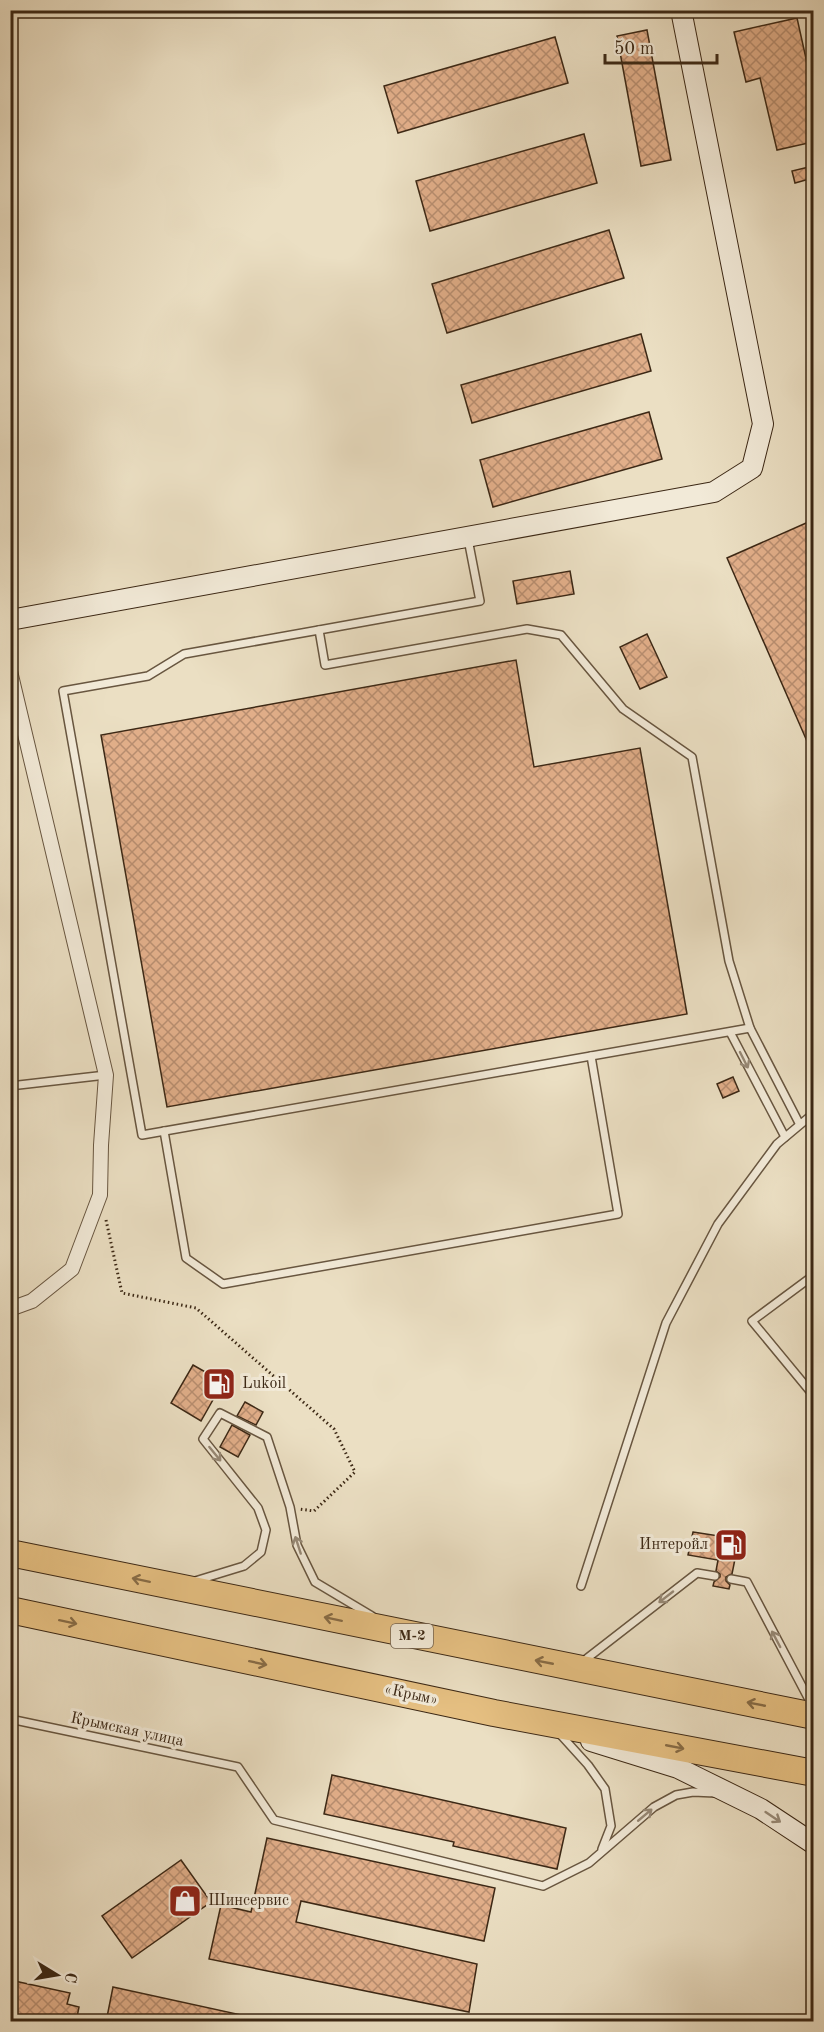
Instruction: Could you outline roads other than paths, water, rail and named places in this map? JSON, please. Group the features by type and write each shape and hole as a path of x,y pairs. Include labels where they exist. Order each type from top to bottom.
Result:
{"highway":[{"name":"М-2","path":"10,1553 813,1716"},
{"name":"«Крым»","path":"10,1610 494,1713 813,1773"}],"street":[{"path":"10,620 714,492 752,468 763,424 681,10"},
{"path":"10,671 106,1075 100,1145 100,1195 72,1269 32,1301 10,1309"},
{"path":"494,1713 678,1768 762,1809 813,1844"}],"lane":[{"path":"468,537 480,601 184,654 148,676 63,691 142,1135 750,1028"},
{"path":"319,630 326,665 527,629 561,635 623,709 692,757 729,961 750,1028 799,1123"},
{"path":"730,1032 784,1137"},
{"path":"164,1131 186,1258 223,1284 618,1214 591,1056"},
{"path":"10,1086 106,1075"},
{"path":"580,1586 666,1323 718,1224 777,1143 813,1113"},
{"path":"813,1275 752,1322 813,1396"},
{"path":"176,1587 244,1566 261,1552 266,1530 258,1508 203,1439 220,1413 267,1437 290,1507 297,1545 315,1582 402,1634"},
{"path":"574,1668 697,1573 715,1576"},
{"path":"731,1579 747,1582 813,1709"},
{"name":"Крымская улица","path":"10,1719 238,1767 274,1820 543,1886 588,1863 600,1852"},
{"path":"557,1731 588,1765 605,1789 611,1827 600,1852"},
{"path":"600,1852 654,1807 676,1795 693,1792 731,1794"}],"place":[{"name":"Lukoil","path":"219,1384"},
{"name":"Интеройл","path":"731,1545"},
{"name":"Шинсервис","path":"185,1901"}]}
